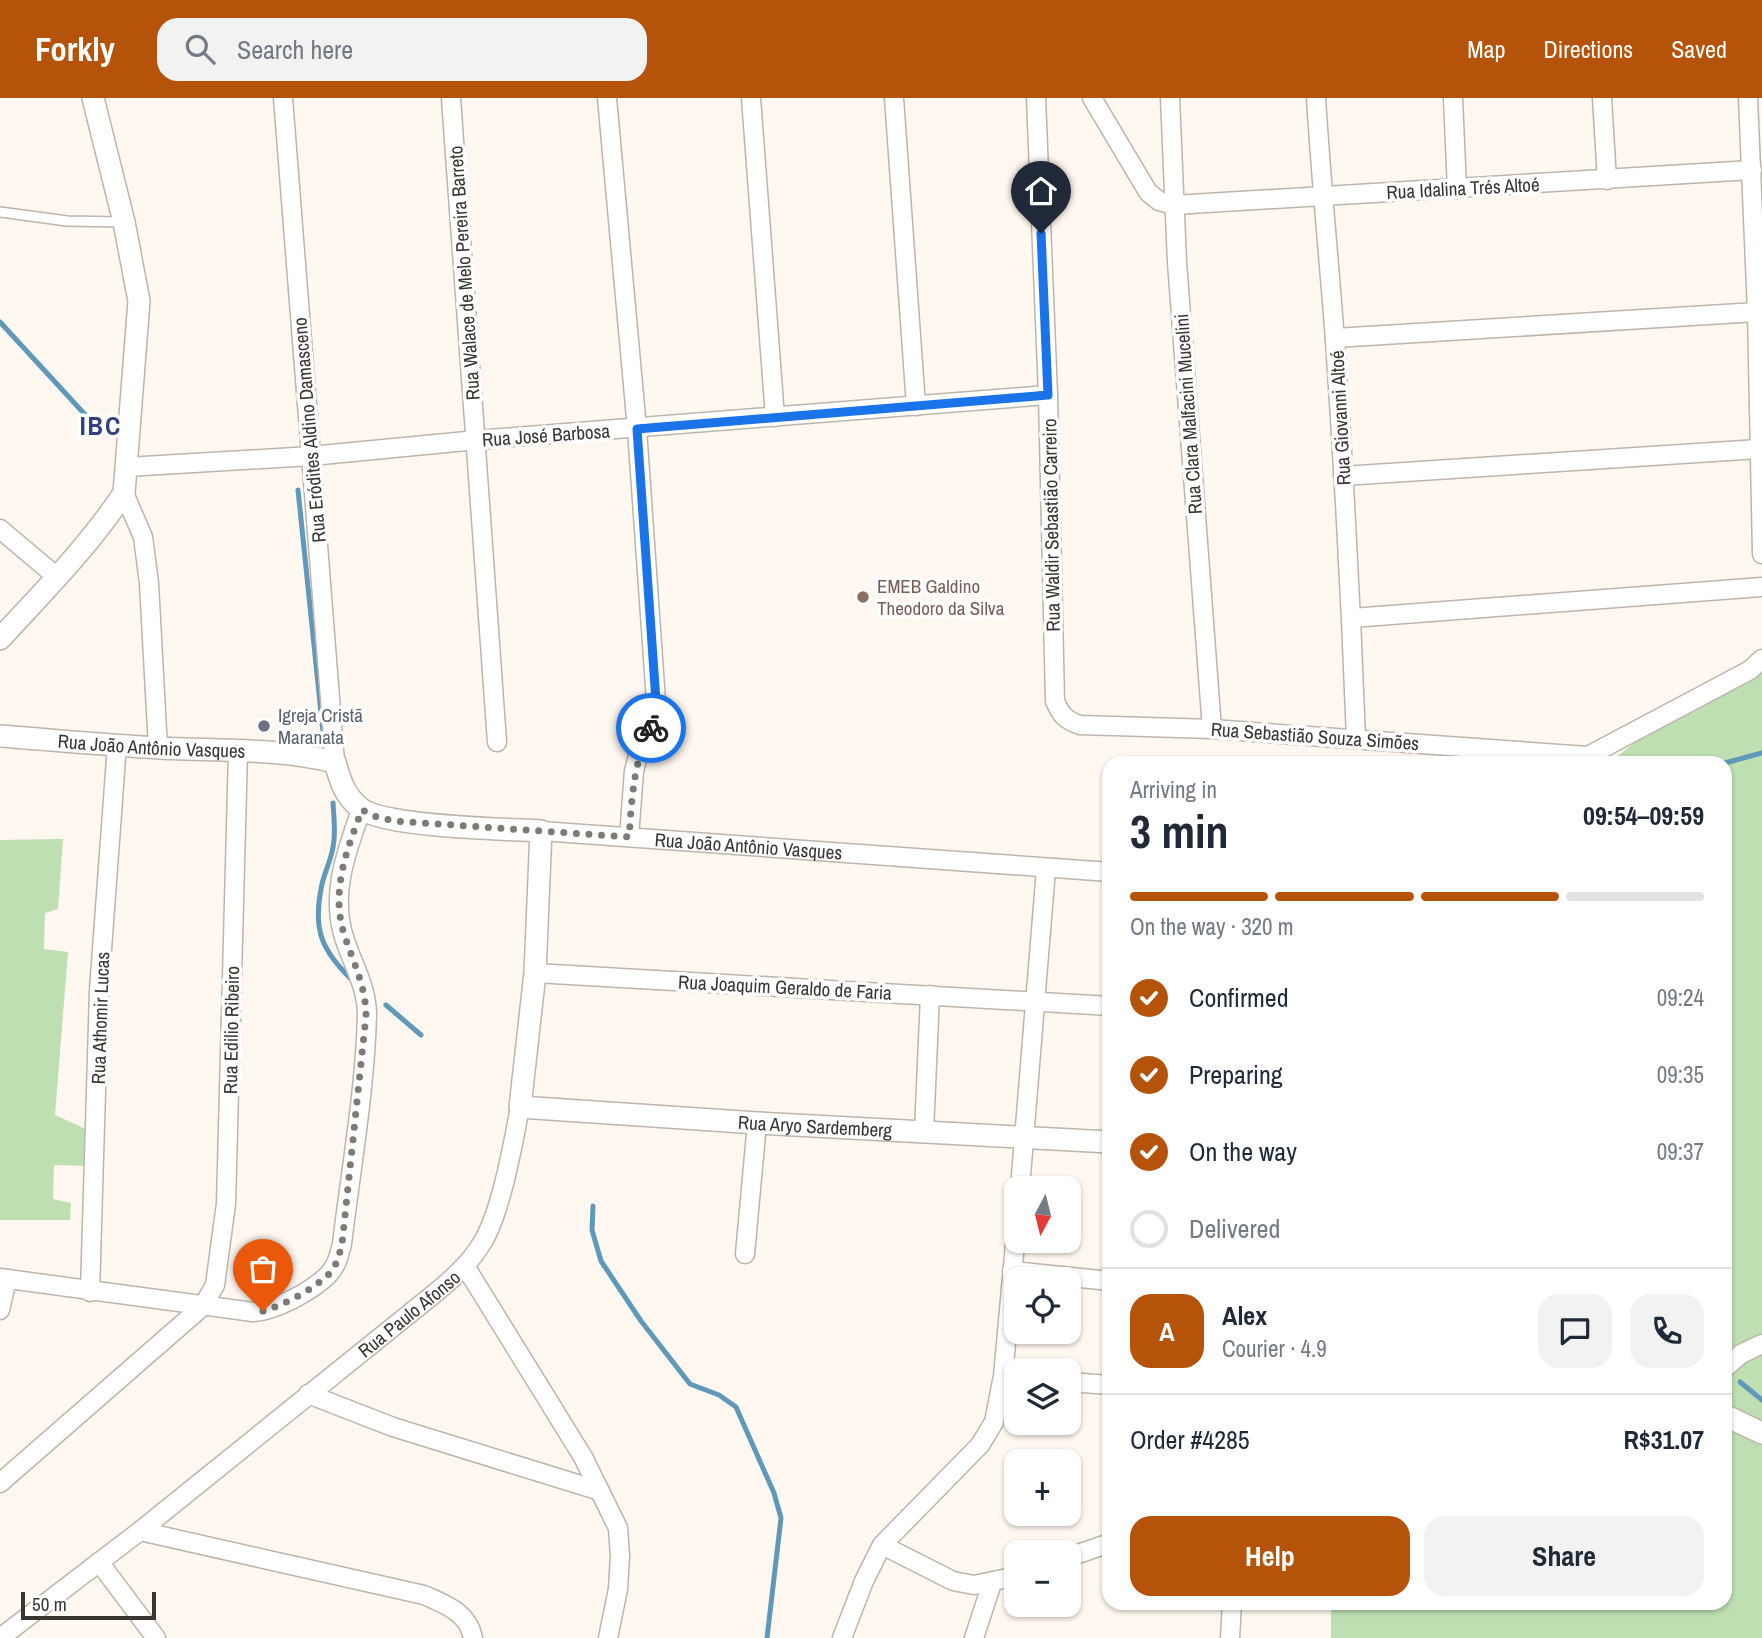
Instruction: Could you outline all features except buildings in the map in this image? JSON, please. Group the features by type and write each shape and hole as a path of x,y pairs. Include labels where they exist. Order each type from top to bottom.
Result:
{"street":[{"path":"0,639 107,519 124,493 139,302 124,222 93,98"},
{"name":"Rua Eródites Aldino Damasceno","path":"284,98 335,762"},
{"name":"Rua Walace de Melo Pereira Barreto","path":"451,98 497,742"},
{"path":"607,98 637,429 656,701 654,721 639,752 634,771 629,837"},
{"path":"751,98 775,417"},
{"path":"894,98 916,406"},
{"name":"Rua Waldir Sebastião Carreiro","path":"1036,98 1048,395 1055,701"},
{"path":"1092,98 1148,191 1159,201 1174,205"},
{"name":"Rua Clara Malfacini Mucelini","path":"1170,98 1174,205 1212,729"},
{"name":"Rua Giovanni Altoé","path":"1316,98 1335,338 1352,618 1356,738"},
{"path":"1453,98 1457,189"},
{"path":"1602,98 1607,180"},
{"path":"1748,98 1757,312 1762,554"},
{"name":"Rua Idalina Trés Altoé","path":"1174,205 1752,170"},
{"path":"1335,338 1757,312"},
{"name":"Rua José Barbosa","path":"127,467 311,456 477,440 1048,395"},
{"path":"1343,477 1759,449"},
{"path":"124,493 143,537 149,583 158,748"},
{"path":"0,529 57,577"},
{"path":"1352,618 1762,587"},
{"name":"Rua Sebastião Souza Simões","path":"1592,756 1756,665"},
{"name":"Rua Sebastião Souza Simões","path":"1055,701 1066,720 1080,725 1212,729 1356,738 1543,756"},
{"name":"Rua João Antônio Vasques","path":"0,736 158,748 284,753 335,762"},
{"name":"Rua Athomir Lucas","path":"90,1292 99,990 117,745"},
{"name":"Rua Edilio Ribeiro","path":"203,1306 215,1285 226,1204 238,751"},
{"path":"0,1310 4,1279 203,1306 263,1311 284,1305 328,1275 337,1262 342,1244 364,1058 366,997 343,934 338,904 339,881 345,855 362,810 343,791 335,762"},
{"name":"Rua João Antônio Vasques","path":"362,810 394,821 1102,872"},
{"name":"Rua Paulo Afonso","path":"0,1638 140,1531 429,1298 466,1266 483,1242 493,1220 520,1107 534,973 541,831"},
{"path":"1021,1176 1046,869"},
{"name":"Rua Joaquim Geraldo de Faria","path":"534,973 1102,1005"},
{"path":"924,1132 929,995"},
{"name":"Rua Aryo Sardemberg","path":"520,1107 1102,1142"},
{"path":"745,1254 757,1123"},
{"path":"466,1266 583,1457 618,1528 618,1589 608,1638"},
{"path":"1081,1277 1102,1279"},
{"path":"0,1483 203,1306"},
{"path":"1732,1362 1741,1354 1762,1344"},
{"path":"1081,1382 1102,1384"},
{"path":"308,1394 393,1427 600,1491"},
{"path":"842,1638 863,1581 882,1545 980,1445 994,1422 1004,1394"},
{"path":"1732,1419 1762,1433"},
{"path":"140,1531 425,1595 456,1609 471,1627 473,1638"},
{"path":"882,1545 953,1581 974,1585 1004,1580"},
{"path":"1081,1553 1102,1546"},
{"path":"99,1562 156,1638"},
{"path":"974,1638 992,1583"},
{"path":"1230,1638 1232,1610"}],"lane":[{"path":"0,212 67,222 124,222"}],"green space":[{"path":"1762,671 1762,1638 1331,1638 1331,1610 1732,1610 1732,756 1618,756 1665,718"},
{"path":"63,839 58,909 45,913 44,949 68,952 55,1115 90,1131 87,1166 54,1165 53,1199 71,1203 70,1220 0,1220 0,840"}],"waterway":[{"path":"0,322 101,432"},
{"path":"298,490 323,732"},
{"path":"1732,761 1762,753"},
{"path":"333,803 334,840 321,889 319,928 326,948 350,978"},
{"path":"386,1005 421,1035"},
{"path":"593,1206 592,1230 601,1261 641,1321 690,1384 719,1395 736,1407 774,1493 781,1518 767,1638"},
{"path":"1740,1382 1762,1400"}],"way so far":[{"path":"263,1311 284,1305 328,1275 337,1262 342,1244 364,1058 366,997 343,934 338,904 339,881 345,855 362,810 394,821 629,837 634,771 639,752 651,728"}],"place":[{"name":"EMEB Galdino Theodoro da Silva","path":"863,597"},
{"name":"Igreja Cristã Maranata","path":"264,726"}],"district":[{"name":"IBC","path":"101,425"}],"route":[{"path":"651,728 656,701 637,429 1048,395 1041,233"}]}
